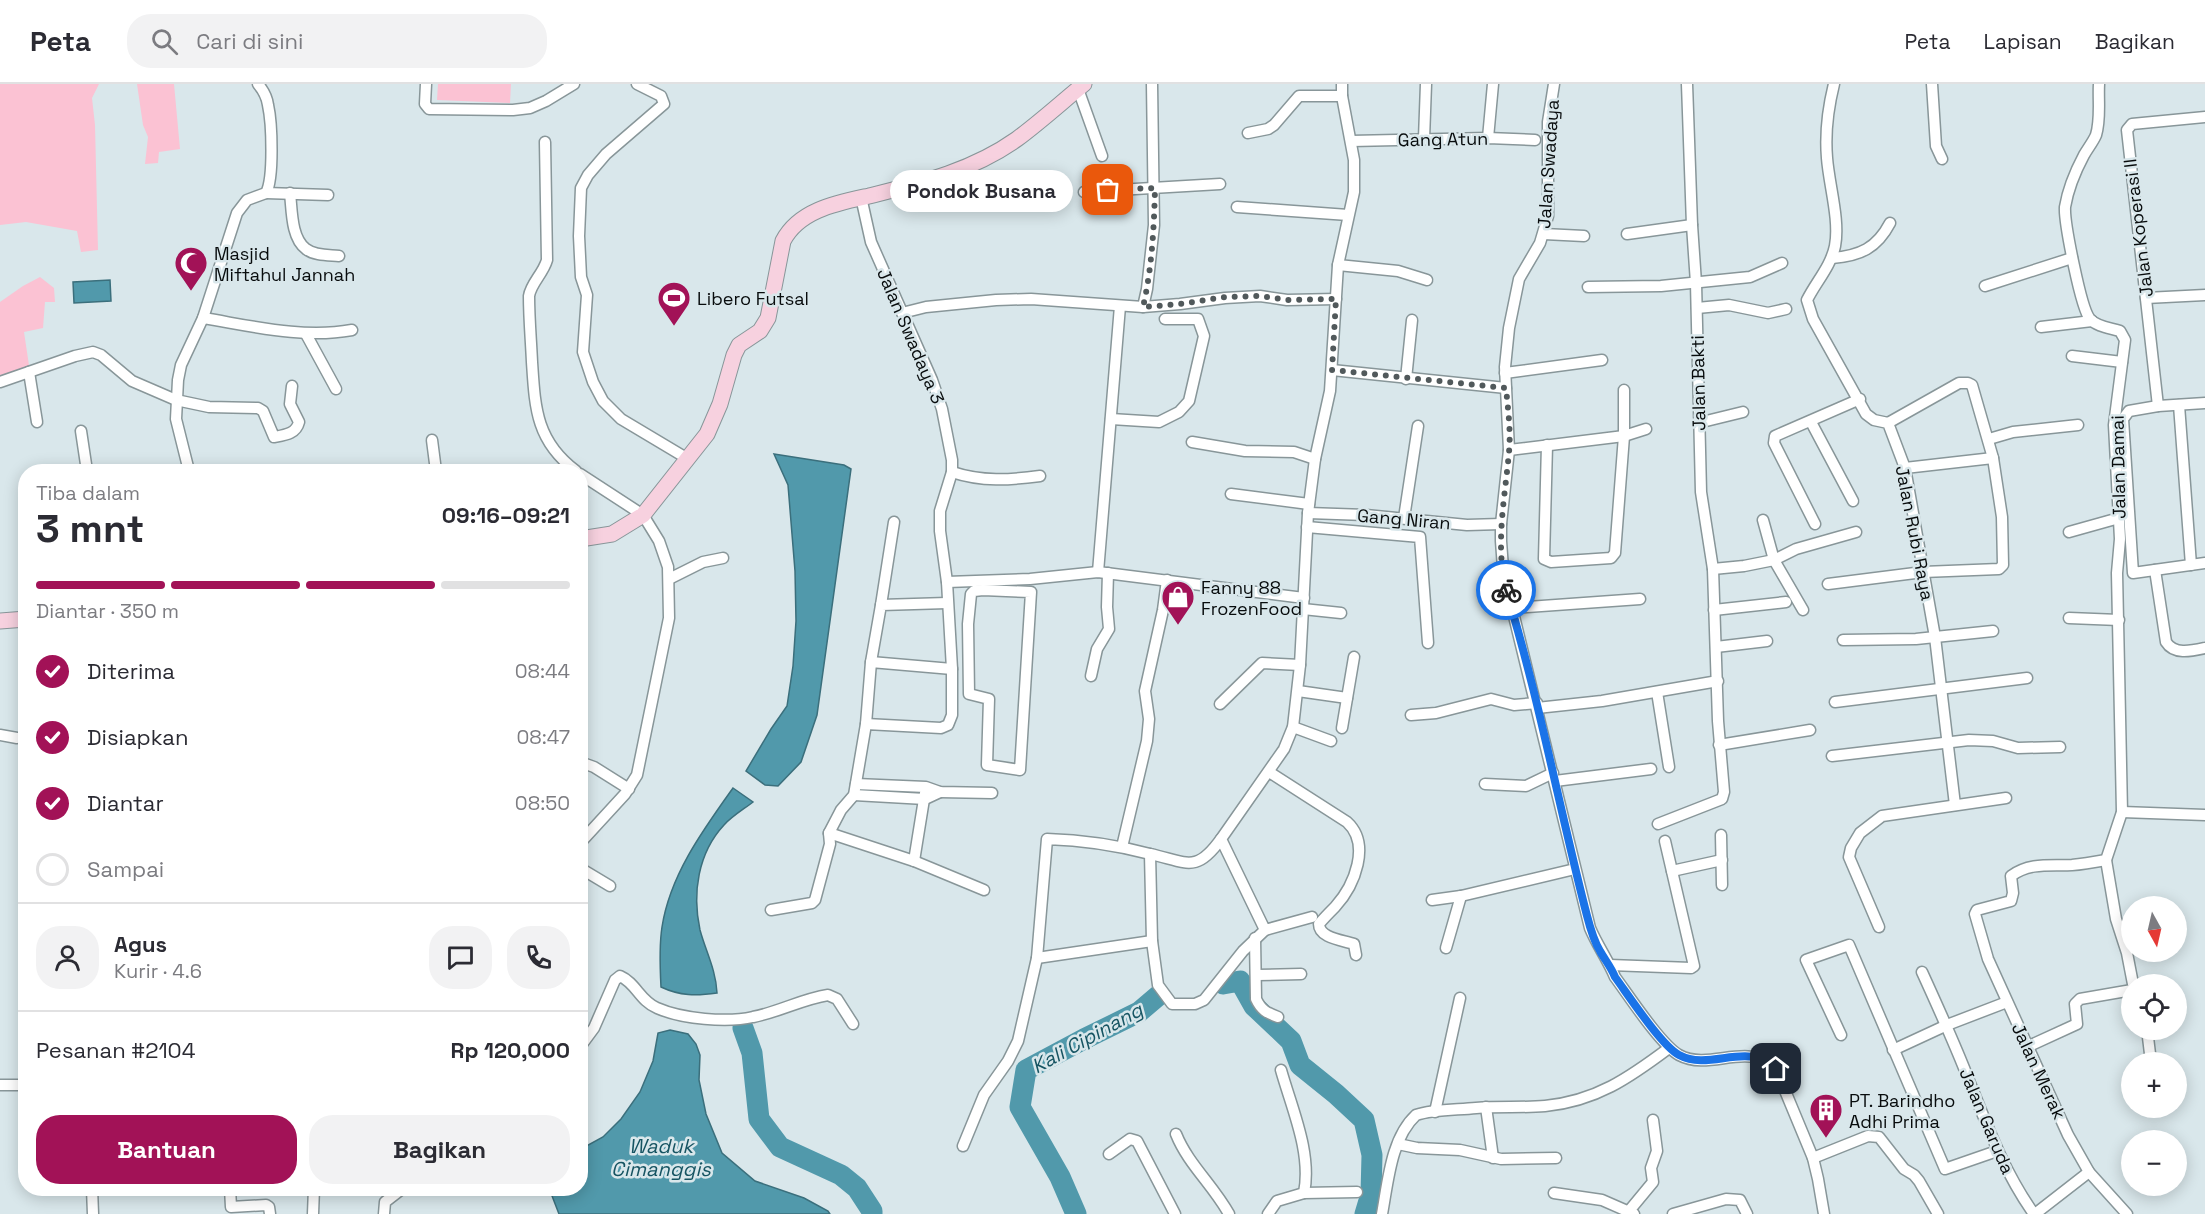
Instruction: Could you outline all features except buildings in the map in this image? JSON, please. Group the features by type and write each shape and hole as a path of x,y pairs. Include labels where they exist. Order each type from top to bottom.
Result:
{"main road":[{"path":"588,538 612,534 643,515 707,434 720,405 734,355 740,345 760,331 768,318 777,266 787,233 814,212 835,204 934,180 990,156 1005,147 1081,86"},
{"path":"0,621 18,620"}],"street":[{"path":"258,84 268,104 270,127 271,175 266,193"},
{"path":"426,84 425,104 429,109 513,110 538,105 574,84"},
{"path":"637,84 661,96 664,104 606,154 588,175 581,188 579,236 581,277 587,295 583,352 592,382 603,401 621,419 688,459"},
{"path":"1143,307 1154,225 1152,84"},
{"path":"963,1146 984,1095 1008,1061 1018,1041 1037,958 1047,839 1122,847 1183,862 1198,862 1210,854 1269,772 1284,749 1293,727 1300,665 1308,508 1315,459 1330,391 1338,265 1354,192 1354,160 1342,96 1342,84"},
{"path":"1424,139 1426,84"},
{"path":"1488,138 1493,84"},
{"name":"Jalan Swadaya","path":"1554,84 1548,122 1548,216 1544,234 1519,279 1509,328 1505,374 1509,450 1501,524 1504,582 1537,705 1590,928 1600,950 1615,977 1669,1048 1681,1056 1698,1060 1758,1056 1767,1060 1780,1075 1812,1158 1824,1214"},
{"name":"Jalan Bakti","path":"1658,824 1722,799 1724,792 1719,745 1713,569 1701,492 1697,308 1687,84"},
{"path":"1828,584 1923,572 1999,569 2002,567 2002,517 1993,458 1974,388 1968,383 1959,382 1888,423 1870,418 1813,319 1807,300 1832,258 1836,244 1826,150 1834,84"},
{"path":"1932,84 1936,146 1942,159"},
{"path":"2092,321 2088,317 2072,258 2065,220 2071,186 2079,164 2097,130 2099,84"},
{"path":"1081,86 1102,156"},
{"path":"1248,133 1268,129 1274,125 1299,96 1342,96"},
{"name":"Jalan Koperasi II","path":"2158,406 2127,130 2132,124 2205,117"},
{"name":"Gang Atun","path":"1351,141 1488,138 1535,140"},
{"path":"545,142 547,260 541,275 531,286 529,296 534,404 543,432 552,448 569,464"},
{"path":"1084,192 1220,184"},
{"path":"187,464 178,429 176,400 182,365 203,318 237,213 247,200 266,193 328,195"},
{"path":"290,194 295,229 305,249 317,254 339,256"},
{"name":"Jalan Swadaya 3","path":"861,197 872,242 932,380 942,409 952,472 940,512 940,536 947,582 952,669 950,722 944,728 866,723"},
{"path":"1237,207 1348,215"},
{"path":"1832,258 1845,257 1869,248 1880,241 1890,223"},
{"path":"1627,234 1692,225"},
{"path":"1544,234 1584,236"},
{"path":"1985,286 2072,258"},
{"path":"1588,287 1696,283 1750,277 1782,263"},
{"path":"1338,265 1398,271 1427,280"},
{"path":"2146,298 2205,295"},
{"path":"902,313 926,307 996,300 1031,299 1143,307 1225,297 1260,296 1287,300 1336,299"},
{"path":"1091,676 1097,649 1109,629 1103,572 1120,306"},
{"path":"1697,308 1729,306 1768,313 1786,309"},
{"path":"203,318 306,334 331,334 352,330"},
{"path":"1111,419 1159,422 1179,412 1190,401 1204,336 1202,327 1198,319 1165,319"},
{"path":"1406,379 1412,320"},
{"path":"2041,327 2092,321"},
{"name":"Jalan Damai","path":"2092,321 2120,331 2124,334 2125,340 2114,426 2120,540 2117,573 2122,812 2106,860"},
{"path":"306,334 336,389"},
{"path":"0,382 84,353 93,352 101,355 132,381 176,400 209,407 258,408 263,411 274,436 289,434 297,428 299,422 290,404 292,386"},
{"path":"2072,356 2122,362"},
{"path":"1505,374 1602,360"},
{"path":"1332,370 1506,388"},
{"path":"29,372 37,422"},
{"path":"1547,445 1544,559 1551,562 1607,559 1615,553 1624,436 1624,390"},
{"path":"1815,524 1774,443 1775,436 1860,399"},
{"path":"2205,402 2129,411 2123,419 2133,573 2205,563"},
{"path":"2179,405 2191,565"},
{"path":"1698,423 1743,412"},
{"path":"1811,422 1853,501"},
{"name":"Jalan Rubi Raya","path":"1888,423 1905,468 1935,637 1955,806"},
{"path":"1989,439 2013,432 2078,425"},
{"path":"1404,518 1418,426"},
{"path":"1509,450 1624,436 1646,429"},
{"path":"81,431 86,464"},
{"path":"432,440 435,464"},
{"path":"1192,442 1245,450 1294,452 1315,459"},
{"path":"1905,468 1993,458"},
{"path":"952,472 988,480 1040,476"},
{"path":"588,479 643,515 662,547 669,579 666,632 637,775 629,789 588,834"},
{"name":"Gang Niran","path":"1231,494 1308,508 1467,525 1501,524"},
{"path":"2069,532 2119,518"},
{"path":"1763,520 1774,560 1803,610"},
{"path":"771,910 812,903 815,900 830,844 829,833 855,789 866,723 871,662 894,522"},
{"path":"1307,527 1420,537 1428,643"},
{"path":"1713,569 1774,560 1796,549 1856,532"},
{"path":"669,579 703,562 723,558"},
{"path":"2155,570 2166,642 2169,648 2175,651 2205,648"},
{"path":"947,582 1030,579 1103,572 1167,580 1304,603 1341,614"},
{"path":"1030,579 1031,592 1020,770 987,765 989,699 969,694 968,624 971,594 974,591 983,590 1031,592"},
{"path":"1122,847 1147,741 1149,719 1145,691 1163,610 1167,580"},
{"path":"1512,608 1640,599"},
{"path":"1714,610 1786,602"},
{"path":"881,605 947,603"},
{"path":"2069,618 2119,620"},
{"path":"1843,640 1935,637 1993,631"},
{"path":"1716,647 1767,641"},
{"path":"1342,728 1354,657"},
{"path":"871,662 952,669"},
{"path":"1220,704 1262,663 1300,665"},
{"path":"1835,702 2027,678"},
{"path":"1411,715 1436,713 1491,699 1514,705 1602,702 1718,681"},
{"path":"1298,691 1347,698"},
{"path":"1657,692 1669,767"},
{"path":"1293,727 1331,741"},
{"path":"1719,745 1810,730"},
{"path":"0,735 16,738"},
{"path":"1832,756 1970,740 1992,741 2018,748 2060,747"},
{"path":"588,765 629,789"},
{"path":"1485,784 1526,786 1554,777 1651,769"},
{"path":"1269,772 1355,829 1360,844 1353,879 1337,905 1318,927 1322,932 1354,944 1356,955"},
{"path":"855,789 926,793 992,793"},
{"path":"914,861 926,793"},
{"path":"1879,927 1849,853 1854,840 1868,825 1882,816 2006,798"},
{"path":"2122,812 2205,814"},
{"path":"829,833 914,861 984,890"},
{"path":"1721,835 1722,885"},
{"path":"1222,838 1265,930"},
{"path":"1610,965 1693,967 1665,841"},
{"path":"1150,854 1152,941 1158,986 1169,1002 1176,1005 1195,1004 1204,1000 1225,972 1265,930 1312,916"},
{"path":"1672,871 1722,860"},
{"path":"2106,860 2116,919 2131,974"},
{"name":"Jalan Merak","path":"2106,860 2071,865 2046,864 2019,870 2012,876 2011,901 1977,910 1975,914 1988,958 2048,1093 2089,1172 2127,1214"},
{"path":"1432,900 1461,896 1575,869"},
{"path":"588,873 610,886"},
{"path":"1446,948 1461,896"},
{"path":"1256,938 1256,999 1266,1013 1278,1017"},
{"path":"1037,958 1152,941"},
{"path":"1841,1035 1806,960 1849,945 1945,1169 1997,1151"},
{"name":"Jalan Garuda","path":"1922,972 1947,1025 1997,1151 2018,1191 2034,1214"},
{"path":"1257,975 1302,974"},
{"path":"588,1036 594,1028 615,980 621,976 631,982 641,996 656,1008 683,1015 733,1020 753,1017 828,995 837,999 854,1024"},
{"path":"2029,1046 2077,1024 2075,1004 2080,999 2121,992"},
{"path":"1435,1112 1460,998"},
{"path":"1893,1050 1947,1025 2007,1002"},
{"path":"1382,1214 1398,1144 1403,1131 1416,1115 1485,1107 1545,1106 1580,1100 1632,1076 1669,1048"},
{"path":"1281,1070 1301,1139 1307,1180 1304,1193"},
{"path":"0,1085 18,1085"},
{"path":"1485,1107 1493,1158"},
{"path":"1554,1193 1593,1197 1632,1213 1653,1182 1651,1169 1657,1151 1653,1120"},
{"path":"1176,1134 1193,1166 1204,1177 1229,1214"},
{"path":"1812,1158 1868,1136 1880,1137 1904,1169 1914,1175 1938,1214"},
{"path":"1109,1154 1130,1139 1137,1141 1174,1214"},
{"path":"1398,1144 1417,1148 1460,1150 1493,1158 1515,1160 1556,1158"},
{"path":"2034,1214 2089,1172"},
{"path":"1268,1214 1277,1201 1304,1193 1357,1192"},
{"path":"92,1196 93,1214"},
{"path":"230,1196 231,1207 266,1204 269,1206 270,1214"},
{"path":"313,1214 314,1196"},
{"path":"384,1214 384,1202 392,1196"},
{"path":"1673,1214 1726,1199 1740,1200 1747,1214"}],"shaded area":[{"path":"0,84 99,84 92,98 95,125 98,250 81,252 77,231 26,222 0,225"},
{"path":"137,84 174,84 180,149 159,152 158,163 145,164 148,137 143,125"},
{"path":"438,84 511,84 510,103 437,100"},
{"path":"40,277 54,288 55,302 45,302 43,328 24,332 30,372 0,375 0,302"}],"water":[{"path":"110,280 111,301 74,303 73,282"},
{"path":"774,454 844,465 851,469 817,715 801,762 778,786 765,785 746,771 787,706 793,666 796,621 795,571 788,485"},
{"path":"733,788 753,802 724,825 715,836 703,861 697,888 700,930 713,969 717,993 682,994 661,987 660,942 666,908 672,889 689,854"},
{"name":"Waduk Cimanggis","path":"670,1030 688,1034 696,1044 700,1055 699,1080 706,1114 722,1153 755,1181 804,1198 830,1214 559,1214 552,1196 588,1196 588,1145 603,1137 621,1119 640,1092 653,1061 658,1033"}],"waterway":[{"name":"Kali Cipinang","path":"1223,984 1240,981 1254,1006 1291,1041 1300,1065 1364,1120 1372,1155 1371,1194 1365,1214"},
{"name":"Kali Cipinang","path":"1076,1214 1060,1177 1020,1107 1026,1070 1139,1012 1159,995"},
{"name":"Kali Cipinang","path":"743,1028 752,1053 759,1119 780,1147 841,1175 857,1188 872,1214"}],"way so far":[{"path":"1108,190 1155,188 1154,225 1143,307 1225,297 1260,296 1287,300 1336,299 1332,370 1506,388 1509,450 1501,524 1502,569 1506,590"}],"place":[{"name":"Pondok Busana","path":"1108,190"},
{"name":"Masjid Miftahul Jannah","path":"191,292"},
{"name":"Libero Futsal","path":"674,327"},
{"name":"Fanny 88 FrozenFood","path":"1178,626"},
{"name":"PT. Barindho Adhi Prima","path":"1826,1139"}],"route":[{"path":"1506,590 1536,703 1590,928 1615,977 1669,1048 1681,1056 1698,1060 1758,1056 1767,1060 1776,1069"}]}
